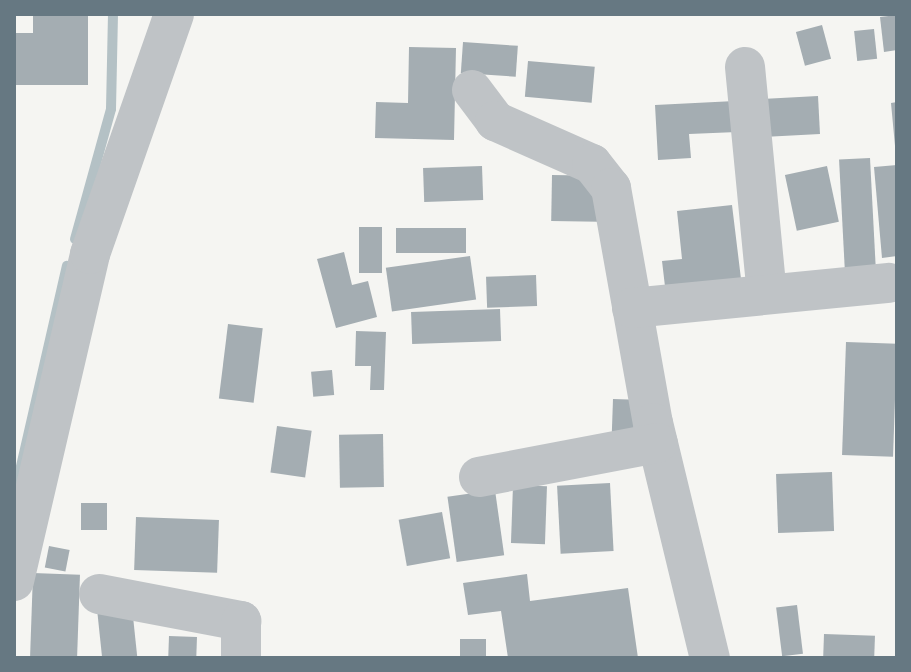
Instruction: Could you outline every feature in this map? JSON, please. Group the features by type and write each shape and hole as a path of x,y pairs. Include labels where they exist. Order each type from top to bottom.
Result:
{"street":[{"path":"14,581 90,254 174,14"},
{"path":"745,67 767,294"},
{"path":"472,90 495,121 604,173 658,443 710,658"},
{"path":"632,308 889,283"},
{"path":"479,477 658,443"},
{"path":"99,594 241,621 241,658"}],"building":[{"path":"33,14 88,14 88,85 14,85 14,33 33,33"},
{"path":"897,15 897,50 884,52 880,17"},
{"path":"822,25 831,59 805,66 796,32"},
{"path":"874,29 877,59 857,61 854,31"},
{"path":"463,42 518,46 516,77 461,73"},
{"path":"409,47 456,48 454,140 375,138 376,102 408,103"},
{"path":"528,61 595,67 592,103 525,97"},
{"path":"818,96 820,134 763,137 761,99"},
{"path":"735,101 737,132 689,134 691,158 658,160 655,105"},
{"path":"897,102 897,146 895,146 891,103"},
{"path":"870,158 876,267 845,268 839,160"},
{"path":"897,165 897,256 882,258 874,167"},
{"path":"482,166 483,200 424,202 423,168"},
{"path":"827,166 839,222 797,231 785,175"},
{"path":"552,175 600,176 599,222 551,221"},
{"path":"732,205 742,287 666,295 662,261 682,259 677,211"},
{"path":"359,227 382,227 382,273 359,273"},
{"path":"396,228 466,228 466,253 396,253"},
{"path":"344,252 352,285 368,281 377,317 336,328 317,259"},
{"path":"470,256 476,300 392,311 386,268"},
{"path":"536,275 537,306 487,308 486,277"},
{"path":"500,309 501,341 412,344 411,312"},
{"path":"228,324 263,328 254,403 219,398"},
{"path":"356,331 386,332 384,390 370,390 371,366 355,366"},
{"path":"846,342 897,344 893,457 842,455"},
{"path":"332,370 334,395 313,397 311,372"},
{"path":"613,399 644,400 643,433 612,432"},
{"path":"277,426 312,431 305,477 270,473"},
{"path":"383,434 384,487 340,488 339,435"},
{"path":"832,472 834,531 778,533 776,474"},
{"path":"610,483 614,551 561,554 557,486"},
{"path":"513,485 547,486 545,544 511,543"},
{"path":"495,490 504,555 457,562 447,497"},
{"path":"81,503 107,503 107,530 81,530"},
{"path":"442,512 450,558 407,566 399,520"},
{"path":"136,517 219,520 217,573 134,570"},
{"path":"49,546 70,550 65,572 45,568"},
{"path":"33,573 80,575 77,658 30,658"},
{"path":"527,574 530,601 628,588 638,658 508,658 501,611 468,615 463,583"},
{"path":"797,605 803,654 782,656 776,608"},
{"path":"132,607 137,658 102,658 97,611"},
{"path":"824,634 875,636 874,658 823,658"},
{"path":"169,636 197,637 196,658 168,658"},
{"path":"460,639 486,639 486,658 460,658"}],"waterway":[{"path":"75,239 111,109 113,14"},
{"path":"16,488 67,266"}]}
